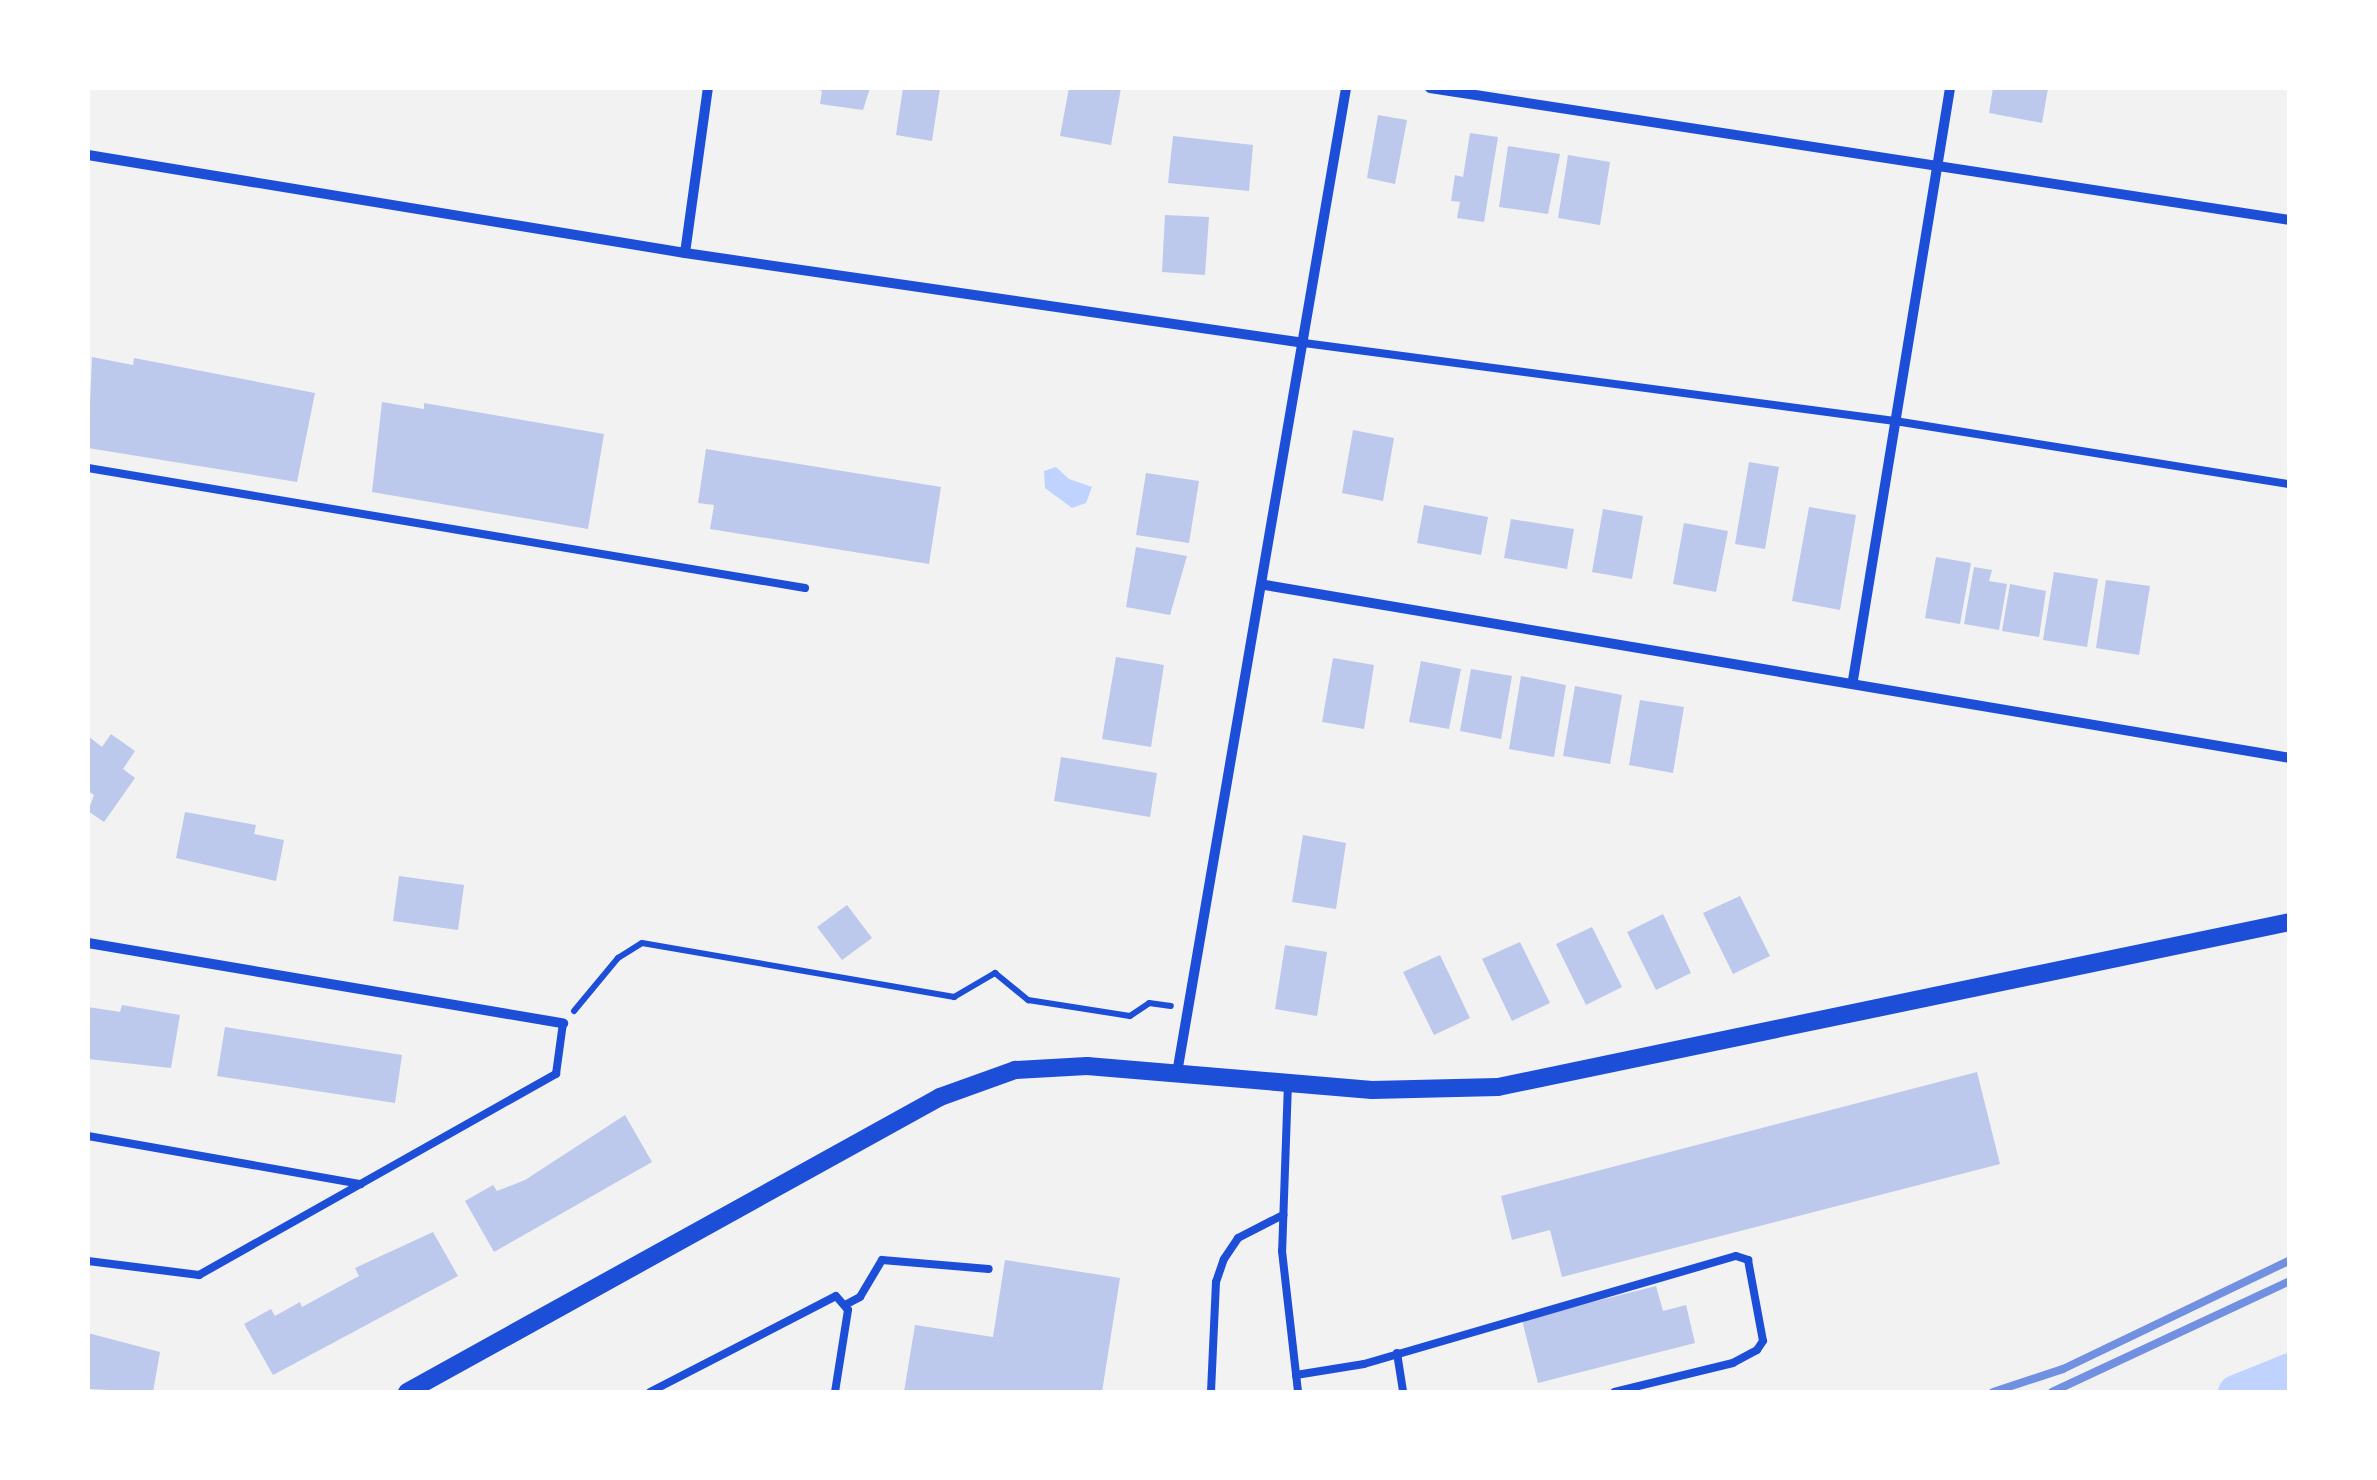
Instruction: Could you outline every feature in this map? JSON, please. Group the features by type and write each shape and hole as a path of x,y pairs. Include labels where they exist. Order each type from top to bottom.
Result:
{"street":[{"path":"685,253 708,88"},
{"path":"1177,1074 1265,585 1346,88"},
{"path":"1430,88 2290,220"},
{"path":"1852,680 1950,88"},
{"path":"88,155 685,253 1304,343"},
{"path":"1265,585 1852,680 2290,758"},
{"path":"407,1392 956,1090 1036,1068 1420,1092 1550,1080 2290,922"},
{"path":"88,944 563,1023"}],"lane":[{"path":"1304,343 1895,422 2290,484"},
{"path":"88,468 804,588"},
{"path":"88,1262 190,1278 556,1074 563,1023"},
{"path":"1288,1083 1284,1215 1298,1392"},
{"path":"88,1136 361,1184"},
{"path":"1212,1392 1216,1282 1224,1259 1238,1238 1284,1215"},
{"path":"1296,1375 1397,1353 1736,1256 1748,1260 1763,1341 1756,1350 1733,1363 1614,1392"},
{"path":"845,1305 860,1297 882,1260 989,1270"},
{"path":"650,1392 826,1297 836,1296 845,1305"},
{"path":"835,1392 845,1305"},
{"path":"1397,1353 1403,1392"}],"path":[{"path":"563,1023 618,958 642,943 954,998 995,973 1028,1000 1130,1016 1149,1002 1189,1008"}],"water":[{"path":"1056,467 1069,479 1092,487 1086,503 1072,508 1045,488 1044,471"}],"building":[{"path":"811,88 870,88 863,110 820,104 822,91"},
{"path":"903,88 940,88 932,141 896,135"},
{"path":"1069,88 1121,88 1111,145 1060,136"},
{"path":"1993,88 2048,88 2042,123 1989,113"},
{"path":"1378,115 1407,120 1395,184 1367,178"},
{"path":"1470,133 1498,137 1484,222 1457,218 1460,202 1451,201 1455,175 1463,177"},
{"path":"1173,136 1253,145 1249,191 1168,183"},
{"path":"1508,146 1560,154 1548,214 1499,207"},
{"path":"1568,155 1610,162 1600,225 1558,218"},
{"path":"1165,215 1209,217 1205,275 1162,272"},
{"path":"92,357 133,365 134,358 315,393 297,482 88,448"},
{"path":"382,402 424,409 424,403 604,434 588,529 372,492"},
{"path":"1353,430 1394,438 1383,501 1342,493"},
{"path":"706,449 941,487 929,564 710,529 714,505 698,503"},
{"path":"1749,462 1779,467 1765,549 1735,544"},
{"path":"1146,473 1199,481 1189,543 1136,535"},
{"path":"1424,505 1488,517 1481,555 1417,543"},
{"path":"1809,507 1856,515 1840,610 1792,601"},
{"path":"1603,509 1643,516 1632,579 1592,572"},
{"path":"1511,519 1574,529 1567,569 1504,558"},
{"path":"1684,523 1728,531 1716,592 1673,584"},
{"path":"1136,547 1187,556 1170,615 1126,607"},
{"path":"1936,557 1971,563 1960,624 1925,618"},
{"path":"1974,567 1992,570 1989,581 2007,584 1999,630 1964,624"},
{"path":"2054,572 2098,579 2087,647 2043,640"},
{"path":"2106,580 2150,586 2139,655 2096,648"},
{"path":"2010,584 2046,591 2039,637 2002,631"},
{"path":"1116,657 1164,665 1151,747 1102,739"},
{"path":"1333,658 1374,665 1364,729 1322,722"},
{"path":"1421,661 1461,669 1449,729 1409,722"},
{"path":"1471,669 1512,676 1501,739 1460,731"},
{"path":"1521,676 1566,685 1554,757 1509,749"},
{"path":"1575,686 1622,695 1610,764 1563,756"},
{"path":"1640,700 1684,707 1673,773 1629,765"},
{"path":"111,734 135,751 123,769 135,778 104,822 88,811 94,795 88,791 88,736 102,747"},
{"path":"1061,757 1157,773 1150,817 1054,801"},
{"path":"185,812 256,825 254,834 284,840 276,881 176,858"},
{"path":"1303,835 1346,843 1336,909 1292,902"},
{"path":"399,876 464,885 458,930 393,921"},
{"path":"1740,896 1770,956 1733,974 1703,913"},
{"path":"847,905 872,938 842,960 817,927"},
{"path":"1663,914 1691,973 1656,990 1627,932"},
{"path":"1592,927 1622,987 1586,1005 1556,944"},
{"path":"1520,942 1550,1003 1512,1021 1482,959"},
{"path":"1285,945 1327,952 1317,1016 1275,1009"},
{"path":"1440,955 1470,1018 1434,1035 1403,972"},
{"path":"122,1005 180,1015 171,1068 88,1059 88,1007 120,1012"},
{"path":"225,1027 402,1055 395,1103 217,1076"},
{"path":"1977,1072 2000,1164 1562,1277 1550,1230 1512,1240 1501,1196"},
{"path":"625,1115 652,1162 494,1252 465,1201 493,1185 497,1191 525,1180"},
{"path":"433,1232 458,1276 273,1375 244,1324 271,1309 275,1316 300,1302 302,1307 359,1276 355,1268"},
{"path":"1005,1260 1120,1278 1102,1392 904,1392 915,1325 993,1337"},
{"path":"1656,1286 1663,1311 1686,1305 1695,1343 1538,1383 1522,1320"},
{"path":"88,1333 160,1352 153,1392 88,1389"}],"waterway":[{"path":"2235,1392 2290,1370"}],"railway":[{"path":"1993,1392 2063,1369 2290,1260"},
{"path":"2052,1392 2290,1281"}]}
